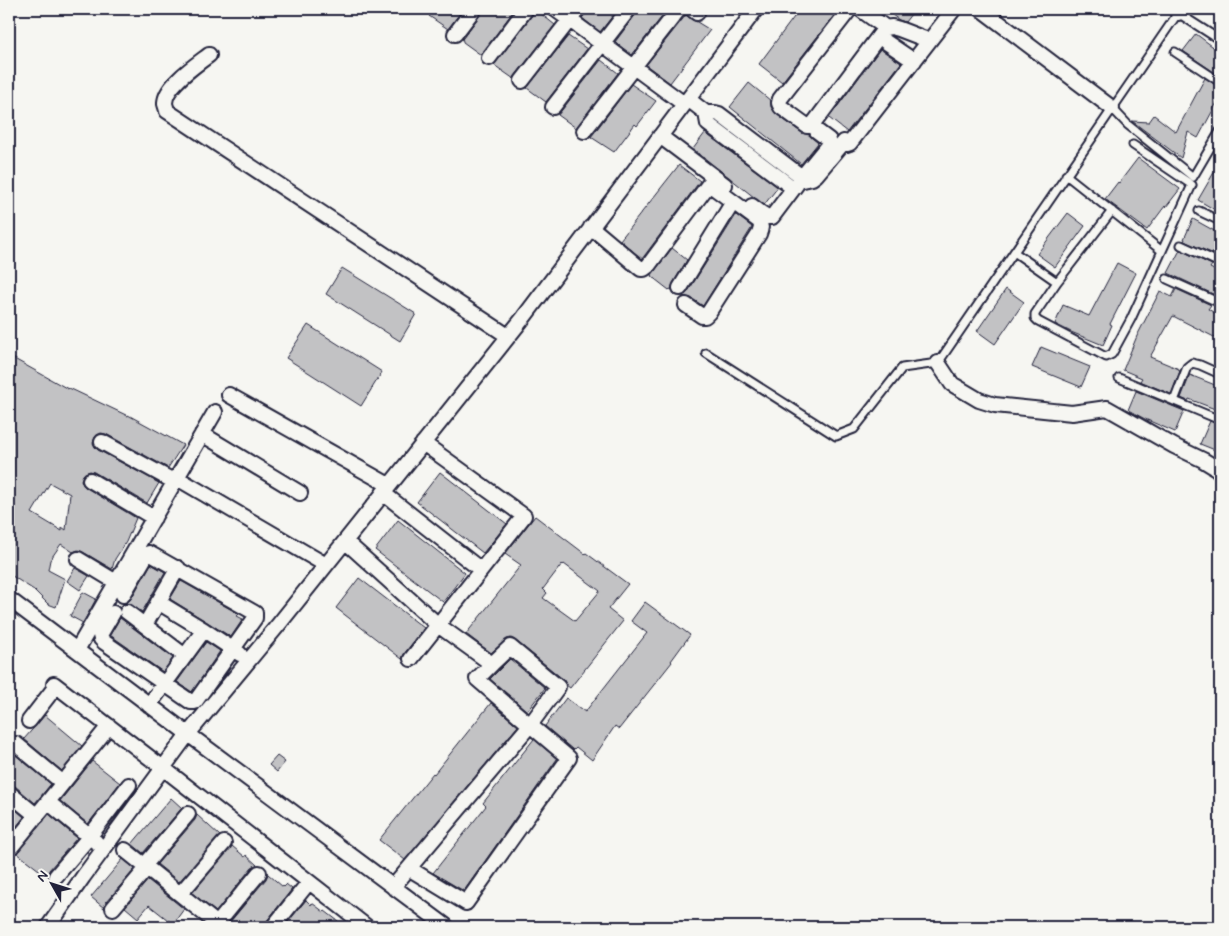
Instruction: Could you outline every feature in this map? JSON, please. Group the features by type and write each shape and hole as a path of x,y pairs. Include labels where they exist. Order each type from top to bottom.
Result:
{"street":[{"path":"455,34 474,9"},
{"path":"489,58 526,9"},
{"path":"555,9 574,14 602,44 633,67 706,113 708,124 798,182 816,175 844,142"},
{"path":"553,107 629,9"},
{"path":"584,131 679,9"},
{"path":"48,927 188,734 326,565 508,336 756,9"},
{"path":"850,9 780,99 781,107 805,126 817,125 847,144 850,143 954,9"},
{"path":"860,9 882,25 885,35"},
{"path":"981,9 1112,108"},
{"path":"522,81 574,14"},
{"path":"885,35 892,27 930,40"},
{"path":"817,125 882,32 914,61"},
{"path":"209,55 175,82 166,94 165,104 167,111 508,336"},
{"path":"658,139 768,217 772,217 830,142 817,125"},
{"path":"658,139 709,184 761,225 759,234 709,312 702,316 686,305"},
{"path":"591,227 641,269 644,269 709,184"},
{"path":"680,288 733,202"},
{"path":"938,363 952,384 979,400 995,405 1072,413 1107,408 1174,446 1203,460 1220,472"},
{"path":"229,395 386,489 482,570"},
{"path":"77,650 215,412"},
{"path":"202,434 300,493"},
{"path":"102,442 176,480 326,565"},
{"path":"411,659 524,516 423,443"},
{"path":"90,480 154,518"},
{"path":"345,541 438,625 492,664"},
{"path":"123,596 149,553 255,613 256,618 195,702 192,702 104,642 100,635 120,612 144,625 185,656"},
{"path":"78,559 116,582"},
{"path":"144,625 178,568"},
{"path":"9,598 149,705 446,926"},
{"path":"158,602 249,660"},
{"path":"149,705 204,630"},
{"path":"393,887 530,725 558,687 510,647 477,679 530,725 569,758 466,903 410,869"},
{"path":"29,720 55,685 367,927"},
{"path":"112,728 54,807 17,847 36,816 112,728"},
{"path":"14,747 63,783"},
{"path":"56,876 129,785"},
{"path":"9,794 36,816"},
{"path":"54,807 104,848"},
{"path":"113,908 188,814"},
{"path":"180,894 224,843"},
{"path":"125,850 219,926 259,873"},
{"path":"273,927 309,882"}],"lane":[{"path":"706,353 836,436 854,429 902,368 938,363 1177,11 1220,40"},
{"path":"1175,52 1220,82"},
{"path":"1112,108 1128,125 1193,177 1220,131"},
{"path":"1112,211 1057,282 1035,314 1035,318 1038,321 1106,357 1112,354 1131,319 1192,185 1133,145"},
{"path":"1066,175 1162,251"},
{"path":"1199,211 1220,221"},
{"path":"1181,245 1220,263"},
{"path":"1014,252 1057,282"},
{"path":"1166,279 1220,303"},
{"path":"1174,401 1187,367 1192,363 1220,374"},
{"path":"1118,378 1220,420"}],"building":[{"path":"435,9 463,9 448,29 429,16"},
{"path":"483,9 515,9 481,55 463,42 462,39"},
{"path":"535,9 555,25 514,79 494,65"},
{"path":"589,9 618,9 600,32 582,18"},
{"path":"638,9 668,9 632,55 615,42"},
{"path":"800,9 839,9 782,82 759,64"},
{"path":"884,9 915,9 905,22"},
{"path":"686,15 710,30 670,83 646,65"},
{"path":"1196,34 1220,52 1220,76 1183,51"},
{"path":"568,36 587,49 546,102 527,88"},
{"path":"880,49 901,63 847,132 829,118"},
{"path":"601,60 618,73 576,128 558,115"},
{"path":"1205,78 1220,87 1220,97 1198,138 1188,132 1181,158 1132,121 1149,122 1154,115 1176,132"},
{"path":"749,83 771,101 771,107 776,114 818,143 801,164 730,107"},
{"path":"631,84 656,101 637,126 635,124 614,152 591,137"},
{"path":"705,133 778,187 764,205 693,149"},
{"path":"1138,158 1180,189 1147,230 1105,199"},
{"path":"1220,162 1220,205 1217,211 1198,200"},
{"path":"679,165 700,181 642,259 620,240"},
{"path":"1068,213 1085,226 1055,267 1037,254"},
{"path":"736,215 752,227 703,306 691,298 682,296 687,293"},
{"path":"1193,219 1220,234 1220,248 1216,255 1184,241"},
{"path":"672,248 687,260 673,283 672,290 669,290 651,276"},
{"path":"1180,250 1212,265 1210,268 1220,273 1220,285 1215,295 1168,273"},
{"path":"1117,263 1136,273 1110,324 1112,325 1103,345 1055,324 1063,305 1089,316"},
{"path":"342,268 416,314 400,341 326,294"},
{"path":"1006,289 1024,302 995,344 977,331"},
{"path":"1176,289 1211,305 1208,309 1220,316 1220,329 1216,338 1173,316 1150,357 1179,369 1180,371 1171,394 1140,381 1142,378 1123,370 1137,336 1160,291 1172,297"},
{"path":"308,325 382,372 361,406 286,358"},
{"path":"1041,347 1090,367 1081,387 1032,367"},
{"path":"9,356 68,389 128,415 183,445 168,468 106,434 101,433 97,435 93,443 98,450 159,483 147,503 94,472 90,471 83,475 81,480 85,487 136,518 126,542 115,559 112,569 83,552 78,550 73,552 61,544 50,560 48,570 65,579 56,607 48,604 34,590 9,574","holes":["50,483 70,494 66,530 62,527 62,531 32,513"]},
{"path":"1190,375 1220,387 1220,414 1214,412 1215,409 1189,399 1188,401 1181,398"},
{"path":"1136,391 1184,411 1175,432 1128,410"},
{"path":"1210,421 1220,425 1220,452 1200,444"},
{"path":"440,472 507,524 483,553 417,502"},
{"path":"535,516 628,584 608,609 623,621 570,688 564,680 515,640 507,639 491,653 466,634 521,565 505,554","holes":["563,565 600,591 575,621 543,598 547,593 543,589"]},
{"path":"398,520 465,573 443,602 375,550"},
{"path":"151,564 165,572 142,612 127,603"},
{"path":"75,568 89,576 80,590 67,581"},
{"path":"359,578 424,628 402,659 336,608"},
{"path":"181,581 239,614 237,616 243,619 231,637 170,599"},
{"path":"83,592 96,599 83,623 70,616"},
{"path":"645,602 690,635 672,662 619,729 615,726 592,760 576,747 573,750 545,726 566,698 585,712 647,633 631,621"},
{"path":"120,618 173,658 163,672 110,635"},
{"path":"206,642 220,651 192,692 177,682"},
{"path":"510,659 545,688 527,711 490,679"},
{"path":"491,703 518,726 405,860 379,840"},
{"path":"45,715 82,746 62,771 24,739"},
{"path":"534,739 557,759 464,891 433,873 486,806 483,803"},
{"path":"13,753 51,784 35,803 15,786 9,784 9,772 13,767 9,763 9,759"},
{"path":"277,756 285,762 277,772 269,765"},
{"path":"92,761 120,783 88,824 60,801"},
{"path":"171,798 182,808 143,853 132,844"},
{"path":"9,804 24,817 9,836"},
{"path":"49,814 77,838 49,870 48,877 17,853"},
{"path":"197,815 220,836 179,882 157,864 195,820"},
{"path":"232,846 257,865 252,867 216,912 192,893"},
{"path":"123,859 135,869 106,902 104,908 91,897"},
{"path":"268,874 283,887 286,884 292,889 264,927 230,927 229,923 266,879"},
{"path":"148,880 184,909 173,924 149,905 138,918 125,907"},
{"path":"306,900 338,921 333,927 284,927"}]}
